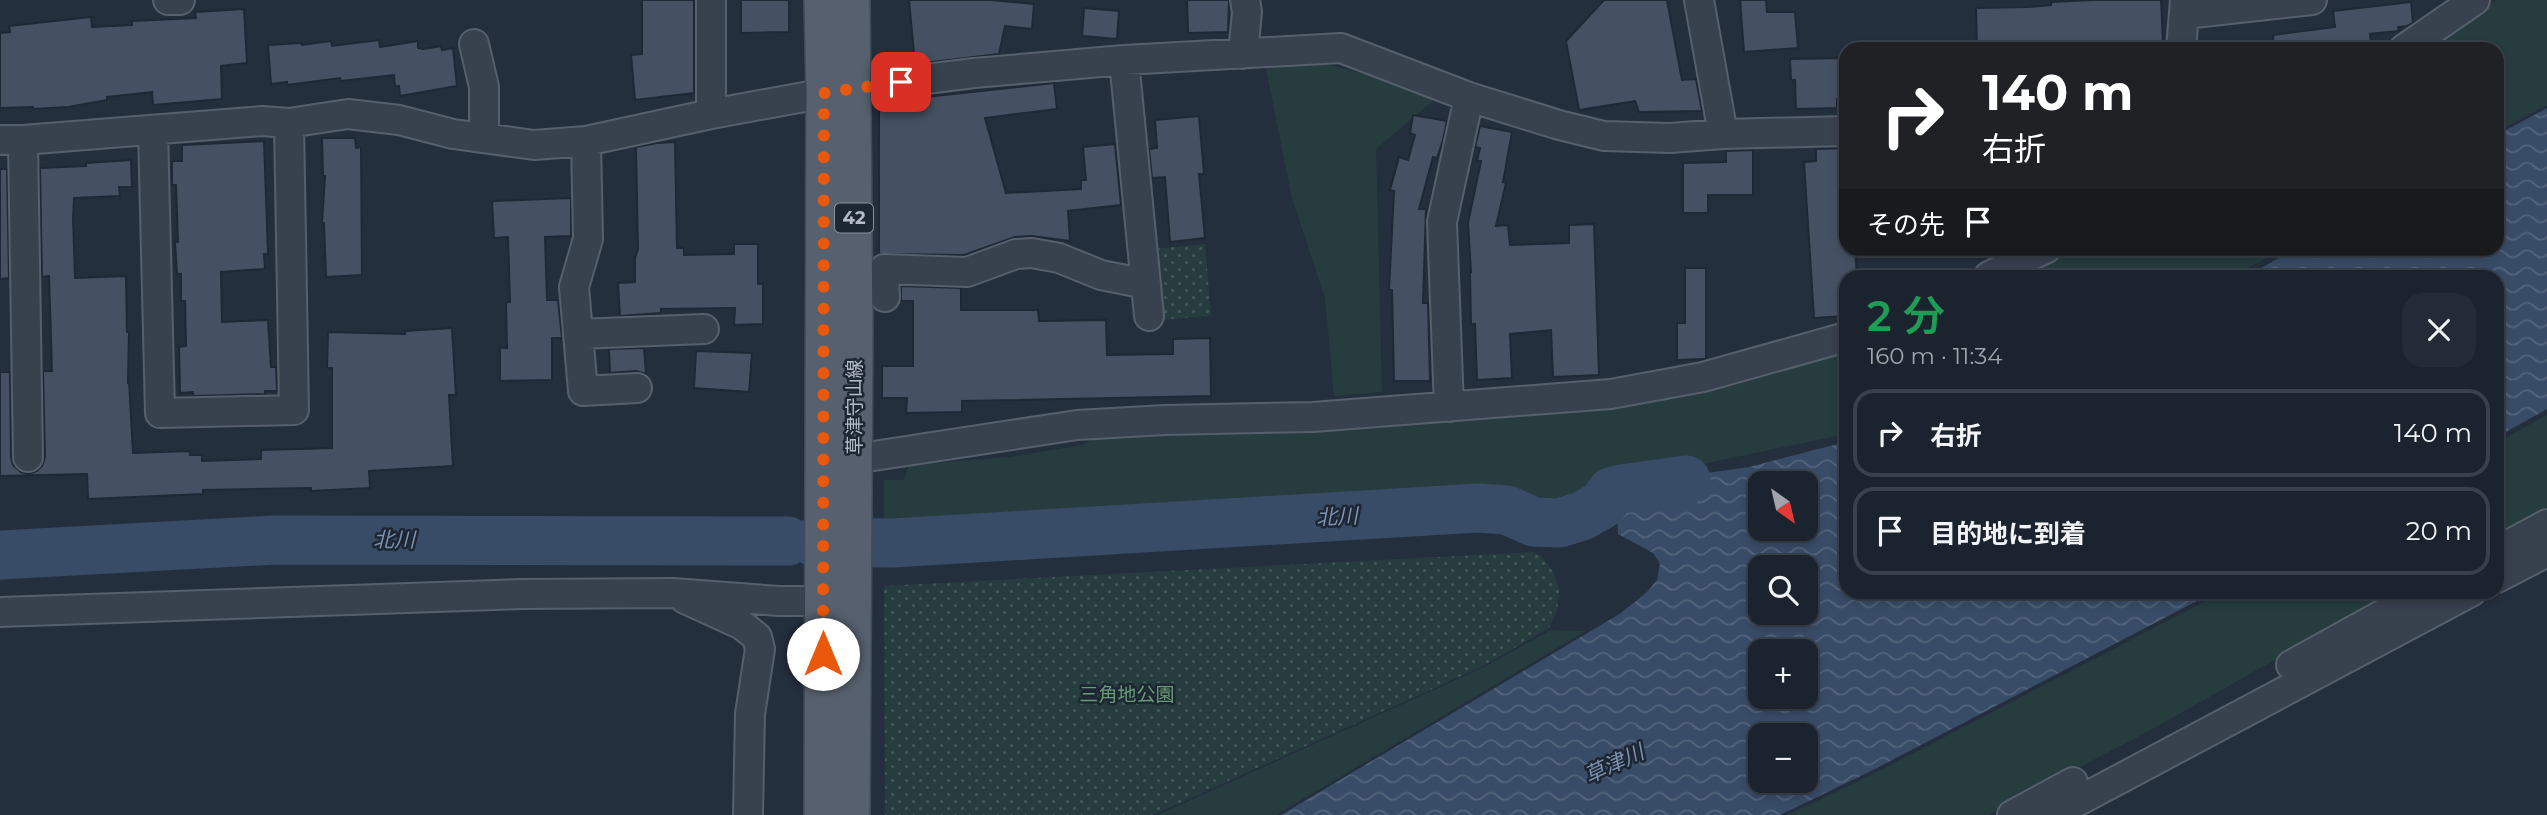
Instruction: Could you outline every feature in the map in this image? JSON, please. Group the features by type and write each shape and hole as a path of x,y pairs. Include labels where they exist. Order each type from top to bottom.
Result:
{"main road":[{"name":"草津守山線","path":"822,0 839,91"},
{"name":"草津守山線","path":"822,815 838,597 844,444 839,91 852,0"},
{"name":"草津守山線","path":"838,597 852,815"}],"street":[{"path":"168,0 180,0"},
{"path":"711,0 711,114"},
{"path":"1242,54 1247,12 1245,0"},
{"path":"1699,0 1723,134"},
{"path":"2182,42 2185,7 2312,0"},
{"path":"2414,42 2475,0"},
{"path":"474,44 484,87 484,138"},
{"path":"28,457 11,140 262,121 289,123 348,114 399,120 453,134 534,145 586,141 711,114 839,91 974,73 1124,60 1341,48 1469,97 1604,136 1670,138 1839,131"},
{"path":"1124,60 1149,316"},
{"path":"1449,407 1442,222 1469,97"},
{"path":"153,130 160,413 294,410 289,123"},
{"path":"586,141 588,239 574,287 583,391 637,388"},
{"path":"885,297 884,269 967,272 1016,254 1032,253 1059,258 1101,275 1146,284"},
{"path":"2001,270 2030,256"},
{"path":"578,334 704,328"},
{"path":"844,444 1077,425 1313,417 1611,394 1703,377 1839,339"},
{"path":"2504,547 2547,524"},
{"path":"2504,561 2547,538"},
{"path":"2504,574 2547,552"},
{"path":"0,611 522,594 673,593 779,601 838,597"},
{"path":"673,593 742,625 757,637 760,649 750,713 748,815"},
{"path":"2012,815 2410,599"},
{"path":"2390,633 2438,599"},
{"path":"2052,815 2457,599"}],"green space":[{"path":"2496,0 2547,0 2547,105 2504,128 2504,42 2435,42"},
{"path":"1265,64 1325,64 1441,94 1376,149 1382,392 1334,396 1325,298 1292,198"},
{"path":"1205,244 1211,316 1158,320 1153,249"},
{"path":"2059,256 2271,256 2244,270 2032,270"},
{"path":"1839,350 1839,435 1674,470 1609,478 1595,495 1576,510 1550,513 1502,497 1407,503 1377,501 985,518 884,518 884,480 904,480 909,465 1010,457 1083,445 1102,434 1470,416"},
{"path":"2547,415 2547,509 2504,532 2504,438"},
{"name":"三角地公園","path":"1534,552 1542,557 1554,573 1559,591 1557,611 1549,628 1481,667 1153,815 885,815 884,586"},
{"path":"2210,599 2383,599 2147,732 1988,815 1787,815 1875,773"},
{"path":"1551,630 1586,631 1276,815 1158,815 1482,668"}],"water":[{"path":"2547,108 2547,409 2504,433 2504,270 2258,270 2282,256 2504,256 2504,131"},
{"name":"草津川","path":"1839,444 1839,599 2201,599 1873,770 1780,815 1281,815 1621,613 1647,592 1657,580 1660,564 1653,553 1618,534 1617,509 1621,483 1749,467"}],"building":[{"path":"642,0 694,0 694,93 635,100 631,55 642,54"},
{"path":"741,0 789,0 789,32 741,33"},
{"path":"909,0 991,0 1034,4 1032,29 1005,26 999,54 915,64"},
{"path":"1187,0 1229,0 1228,32 1188,33"},
{"path":"1604,0 1667,0 1682,80 1696,79 1702,111 1639,112 1635,101 1579,110 1566,41"},
{"path":"1740,0 1766,0 1767,12 1795,12 1798,48 1744,52"},
{"path":"2161,0 2163,42 1977,42 1976,8 2028,7 2051,5 2051,2"},
{"path":"2411,2 2413,23 2398,27 2399,31 2370,34 2371,42 2274,42 2273,35 2335,27 2333,11"},
{"path":"1084,8 1119,11 1117,39 1082,36"},
{"path":"244,9 247,63 221,66 222,99 153,105 152,92 107,97 107,100 68,107 0,108 0,33 10,32 9,26 91,17 92,27 132,25 132,21 196,18 195,12"},
{"path":"379,40 380,47 418,41 418,48 423,49 441,46 442,50 453,48 457,86 400,96 394,75 287,85 287,82 271,84 268,45 302,45 331,41 332,46"},
{"path":"1839,58 1837,108 1796,109 1795,80 1791,80 1790,59"},
{"path":"1054,83 1057,109 985,118 1006,193 1081,189 1081,180 1086,180 1083,147 1115,144 1121,205 1068,211 1070,241 1031,236 1015,237 964,255 879,254 879,102"},
{"path":"1413,115 1447,121 1437,158 1433,157 1419,209 1426,209 1423,303 1428,303 1430,381 1394,381 1392,290 1389,290 1394,191 1390,190 1399,157 1408,160 1415,135 1410,133"},
{"path":"1199,116 1204,174 1199,174 1205,238 1170,242 1165,177 1152,178 1149,149 1157,148 1155,120"},
{"path":"1480,126 1512,132 1503,182 1506,183 1496,226 1508,225 1510,245 1569,243 1569,225 1594,224 1599,375 1553,377 1551,330 1510,334 1512,378 1477,380 1475,324 1471,324 1468,223 1481,161 1477,161 1480,148 1475,147"},
{"path":"322,138 355,138 356,148 361,147 362,275 326,277 322,223 325,176"},
{"path":"264,141 268,254 264,254 265,269 221,272 222,322 268,320 271,367 276,367 277,391 265,391 265,394 193,396 193,392 180,393 179,347 186,346 185,301 181,301 181,274 177,274 176,185 172,185 172,161 182,161 182,145"},
{"path":"675,142 677,248 684,248 684,255 734,254 734,244 758,244 758,284 763,284 763,324 734,325 735,308 661,309 661,313 620,316 618,283 635,282 635,258 638,249 636,147"},
{"path":"1839,148 1839,256 1856,256 1857,270 1839,270 1839,316 1814,318 1804,162 1816,161 1816,149"},
{"path":"1753,150 1753,195 1708,195 1708,213 1683,213 1683,163 1726,162 1726,151"},
{"path":"131,160 132,187 119,187 120,196 74,198 73,218 75,278 126,276 128,382 133,453 190,451 190,455 202,455 202,461 261,459 261,450 332,448 332,368 327,368 328,332 405,334 405,331 452,328 456,395 449,395 453,466 369,471 370,488 311,491 311,488 203,490 203,494 88,499 87,474 0,476 0,372 10,372 13,465 21,472 29,474 42,466 45,457 43,371 52,371 49,276 42,277 40,168"},
{"path":"0,169 7,169 9,278 0,279"},
{"path":"571,198 571,236 545,237 547,300 558,300 562,338 552,338 552,380 500,381 500,348 507,348 506,302 510,302 508,237 494,238 492,201"},
{"path":"1685,268 1706,268 1706,359 1677,360 1677,323 1685,323"},
{"path":"901,286 961,288 961,310 1038,310 1039,321 1106,320 1107,355 1173,354 1173,339 1210,338 1211,396 962,401 962,412 906,413 907,398 882,398 882,366 913,366 913,301 901,301"},
{"path":"644,348 646,374 636,371 610,373 609,349"},
{"path":"696,351 752,353 749,392 694,388"}],"waterway":[{"name":"北川","path":"814,542 892,543 1478,508 1507,510 1534,522 1559,523 1582,516 1603,504 1611,492 1686,480"},
{"name":"北川","path":"0,555 275,540 788,541"}],"route":[{"path":"823,654 824,93 901,82"}]}
